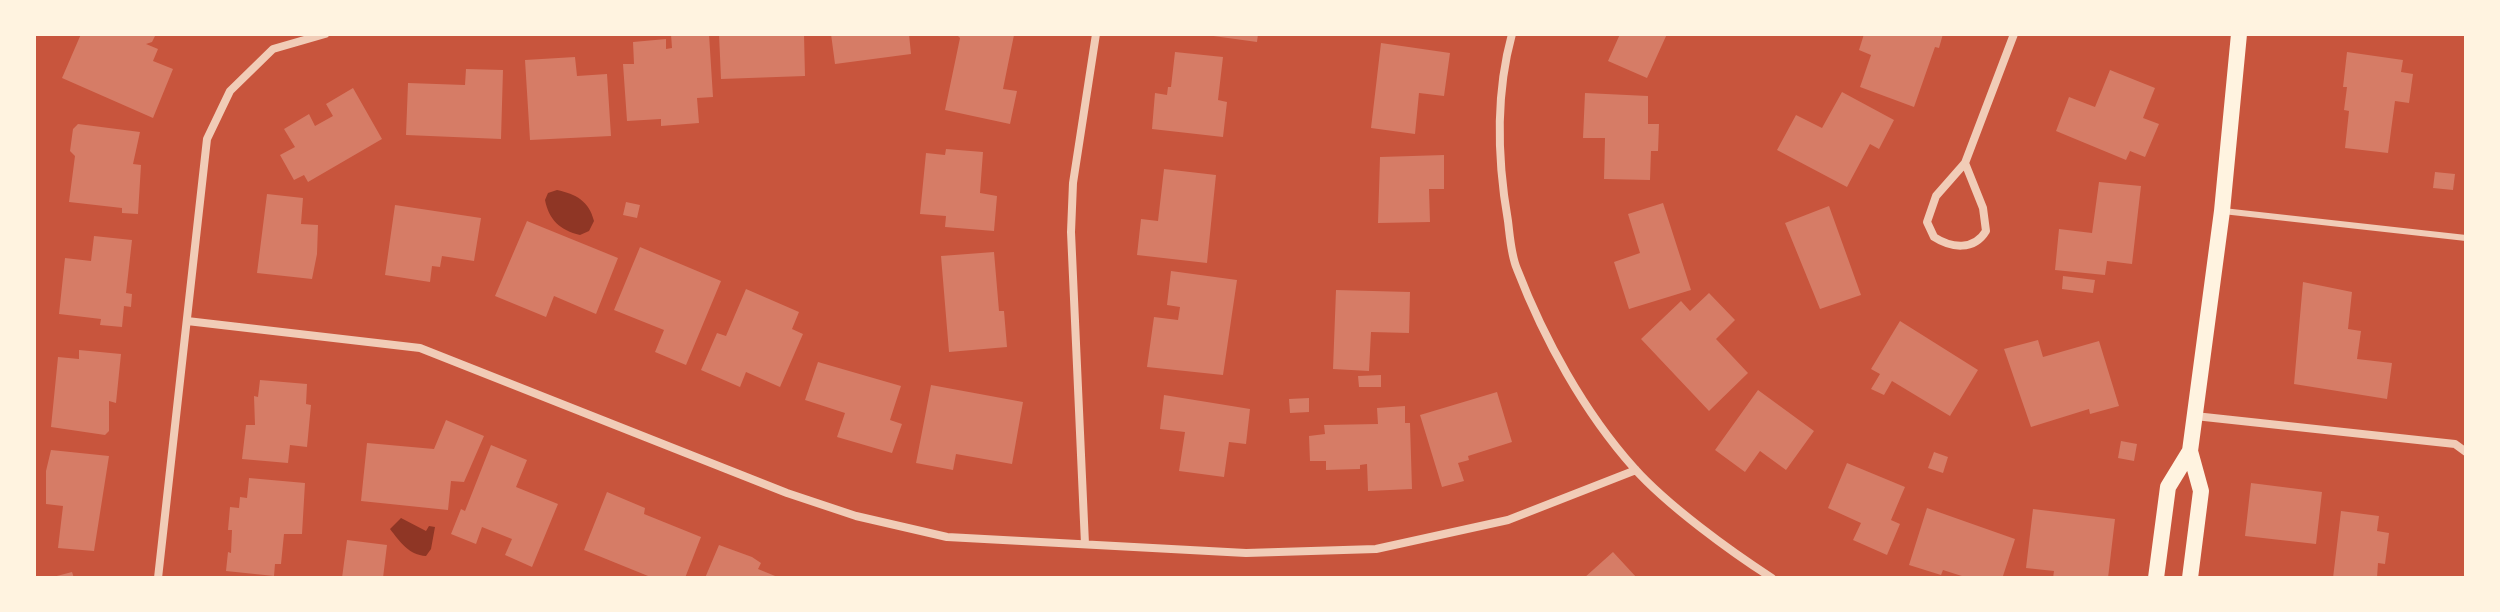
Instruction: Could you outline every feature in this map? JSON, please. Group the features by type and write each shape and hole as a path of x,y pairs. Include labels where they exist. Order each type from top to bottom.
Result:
{"main road":[{"path":"2156,578 2168,487 2190,451 2222,211 2239,34"},
{"path":"2190,451 2201,491 2190,578"}],"street":[{"path":"158,578 207,139 230,91 273,49 325,34"},
{"path":"1085,544 1071,232 1073,183 1096,34"},
{"path":"1512,34 1503,67 1498,113 1501,179 1516,267 1595,420 1636,470 1736,555 1772,578"},
{"path":"1965,163 1983,208 1986,231 1974,243 1952,245 1934,237 1927,222 1936,196 1965,163 2014,34"},
{"path":"187,321 420,348 787,493 856,516 947,537 1246,553 1376,549 1508,520 1636,470"},
{"path":"2195,416 2455,444 2466,452"}],"lane":[{"path":"2222,211 2466,238"}],"shaded area":[{"path":"557,190 576,196 585,203 594,221 589,231 580,235 573,233 553,219 545,200 548,193"},
{"path":"401,518 426,531 429,526 435,527 431,549 426,556 410,550 390,529"}],"building":[{"path":"81,34 156,34 152,42 146,44 158,49 153,61 173,69 153,118 62,78"},
{"path":"671,34 709,34 713,97 697,98 699,123 661,126 661,119 627,121 623,64 634,64 633,42 666,39 666,49 672,48"},
{"path":"719,34 804,34 805,76 721,79"},
{"path":"831,34 909,34 911,54 835,64"},
{"path":"956,34 1014,35 1003,89 1017,91 1010,124 945,110 960,38"},
{"path":"1199,34 1258,34 1257,42"},
{"path":"1620,34 1667,34 1647,78 1608,61"},
{"path":"1864,34 1943,34 1939,48 1935,47 1914,107 1860,87 1871,55 1859,50"},
{"path":"1381,43 1450,53 1444,96 1419,93 1415,134 1371,128"},
{"path":"1175,52 1223,57 1218,100 1227,102 1223,137 1152,129 1155,93 1167,95 1168,87 1171,87"},
{"path":"2347,52 2403,60 2401,72 2413,74 2409,103 2395,101 2388,153 2345,148 2349,111 2344,110 2347,87 2343,87"},
{"path":"575,57 577,76 607,74 611,136 530,140 525,60"},
{"path":"466,69 503,70 501,139 406,135 408,83 465,85"},
{"path":"2110,70 2155,88 2143,118 2159,124 2145,157 2130,151 2126,160 2056,131 2069,97 2095,107"},
{"path":"353,88 382,139 308,182 304,175 294,180 280,155 295,147 284,129 309,114 315,126 333,116 326,104"},
{"path":"1842,92 1894,120 1879,149 1870,144 1847,187 1777,150 1796,115 1822,128"},
{"path":"1585,93 1648,96 1648,124 1659,124 1658,151 1651,151 1650,180 1604,179 1605,138 1583,138"},
{"path":"78,124 140,132 133,164 141,165 138,214 122,213 122,208 69,202 75,156 70,151 73,129"},
{"path":"946,149 983,152 980,193 997,196 994,231 945,227 946,216 920,214 926,153 945,155"},
{"path":"1444,155 1444,189 1429,189 1430,222 1378,223 1380,157"},
{"path":"1164,169 1216,175 1207,263 1137,255 1141,219 1158,221"},
{"path":"2435,172 2455,174 2453,190 2433,188"},
{"path":"2099,182 2141,186 2132,264 2107,261 2105,275 2055,270 2059,229 2092,233"},
{"path":"267,194 303,198 301,224 318,225 312,279 257,273"},
{"path":"626,202 640,205 637,218 623,215"},
{"path":"1663,203 1691,290 1629,309 1614,262 1640,253 1628,214"},
{"path":"395,205 481,218 474,261 442,256 440,267 432,266 430,282 385,275"},
{"path":"1829,206 1861,295 1820,309 1785,223"},
{"path":"527,221 618,258 596,314 554,296 546,317 495,296"},
{"path":"94,236 132,240 126,293 132,294 131,307 124,306 122,327 100,325 101,319 59,314 65,258 91,261"},
{"path":"640,247 721,281 686,365 655,352 664,330 614,310"},
{"path":"994,252 999,311 1004,311 1007,347 949,352 941,256"},
{"path":"1171,271 1237,280 1223,375 1147,367 1154,317 1178,320 1180,307 1167,305"},
{"path":"2063,276 2095,280 2093,293 2062,289"},
{"path":"2303,282 2352,292 2348,329 2361,331 2357,359 2392,363 2387,399 2294,384"},
{"path":"746,289 799,312 792,329 803,334 780,387 746,372 740,387 701,370 717,333 726,336"},
{"path":"1336,290 1410,292 1409,333 1371,332 1369,371 1333,369"},
{"path":"1709,293 1735,320 1716,339 1748,373 1709,411 1641,339 1681,301 1690,311"},
{"path":"1900,321 1978,370 1950,416 1892,381 1884,395 1871,389 1880,374 1871,369"},
{"path":"2038,340 2043,357 2099,341 2119,406 2090,414 2089,409 2031,427 2004,349"},
{"path":"79,350 121,354 116,403 109,401 109,431 105,435 51,427 58,357 79,359"},
{"path":"818,362 901,386 890,420 902,424 892,453 837,437 845,413 805,400"},
{"path":"1381,375 1381,387 1359,387 1358,376"},
{"path":"260,380 307,384 306,404 311,405 307,447 290,445 288,463 242,459 246,425 255,425 254,396 258,397"},
{"path":"931,385 1023,402 1012,464 956,454 953,470 916,463"},
{"path":"1758,390 1814,431 1786,470 1760,451 1745,472 1715,450"},
{"path":"1497,392 1512,442 1468,456 1469,460 1458,463 1464,481 1442,487 1420,415"},
{"path":"1164,395 1250,409 1246,444 1229,442 1224,477 1179,471 1185,432 1160,429"},
{"path":"1309,398 1309,412 1290,413 1289,399"},
{"path":"1405,406 1405,423 1410,423 1412,489 1368,491 1367,464 1360,465 1360,469 1326,470 1326,461 1310,461 1309,436 1325,434 1324,425 1378,424 1377,408"},
{"path":"446,420 484,436 464,482 451,481 448,510 361,501 367,443 434,449"},
{"path":"2121,441 2137,444 2134,461 2118,458"},
{"path":"491,445 527,460 516,487 558,504 532,567 505,555 512,539 482,527 476,544 451,534 461,509 465,511"},
{"path":"51,450 109,456 94,551 58,548 63,506 46,504 46,471"},
{"path":"1934,452 1948,457 1943,473 1928,468"},
{"path":"1847,463 1905,487 1891,520 1900,524 1887,555 1853,540 1861,523 1828,508"},
{"path":"249,478 305,483 302,534 284,534 281,564 275,564 274,576 226,571 228,552 231,553 232,530 228,530 230,507 239,508 240,497 247,498"},
{"path":"2251,483 2322,492 2316,544 2245,536"},
{"path":"607,492 645,508 644,514 701,537 685,578 653,578 584,550"},
{"path":"1927,508 2015,539 2003,576 1968,578 1943,570 1941,575 1909,565"},
{"path":"2033,509 2115,519 2108,578 2053,578 2054,571 2026,568"},
{"path":"2341,511 2379,516 2377,531 2389,533 2385,564 2378,563 2377,578 2333,578"},
{"path":"347,540 387,545 383,578 342,578"},
{"path":"719,545 752,557 761,563 758,569 780,578 705,578"},
{"path":"1613,552 1637,578 1584,578"},
{"path":"72,572 74,578 53,578 53,577"}]}
